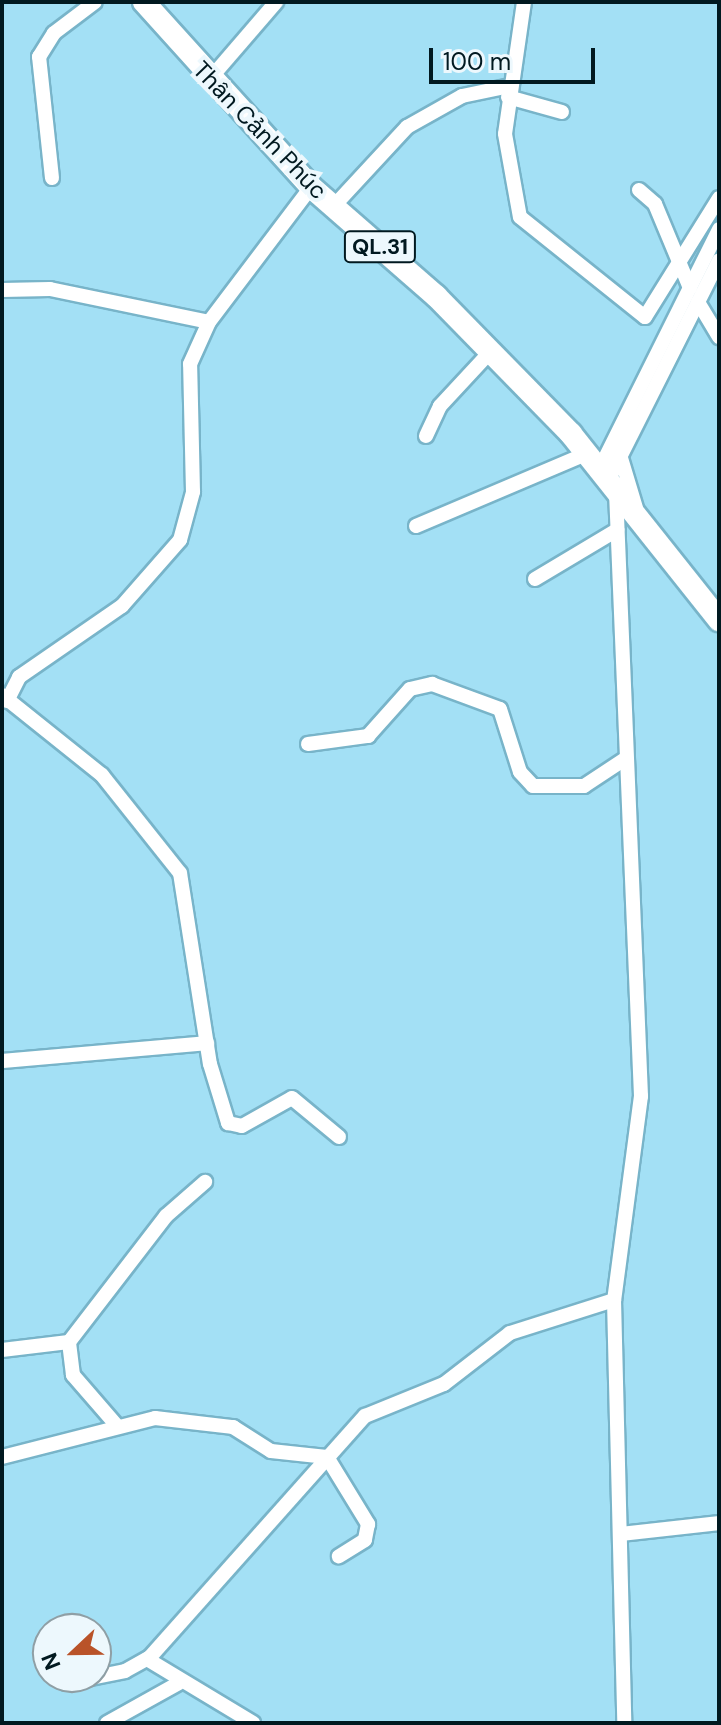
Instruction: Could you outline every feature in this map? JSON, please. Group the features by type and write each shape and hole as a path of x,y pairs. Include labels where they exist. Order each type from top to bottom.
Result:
{"highway":[{"name":"Thân Cảnh Phúc","path":"144,2 209,80 311,187 492,350 571,434 602,474"},
{"name":"QL.31","path":"602,474 719,620"}],"street":[{"path":"52,178 39,57 54,33 95,2"},
{"path":"209,80 276,2"},
{"path":"524,2 509,92 505,164 520,217 645,317 719,198"},
{"path":"333,207 407,127 462,96 509,92 562,112"},
{"path":"311,187 209,322 187,374 193,492 180,540 122,606 19,677 5,698 102,775 180,873 207,1043 230,1125 292,1098 339,1137"},
{"path":"639,190 655,204 690,288"},
{"path":"641,523 616,453 719,229"},
{"path":"416,526 602,474 719,260"},
{"path":"2,290 50,289 209,322"},
{"path":"698,302 719,337"},
{"path":"426,436 440,406 492,350"},
{"path":"571,434 616,453"},
{"path":"602,474 617,530 641,1096 614,1300 624,1723"},
{"path":"535,579 617,530"},
{"path":"308,744 368,736 410,689 432,684 500,709 520,772 533,786 584,786 625,759"},
{"path":"2,1061 207,1043"},
{"path":"118,1427 73,1375 69,1342 166,1216 205,1182"},
{"path":"112,1669 147,1659 365,1416 444,1384 510,1333 614,1300"},
{"path":"2,1350 69,1342"},
{"path":"2,1457 164,1418 221,1424 271,1451 327,1457"},
{"path":"327,1457 368,1524 365,1540 339,1556"},
{"path":"621,1534 719,1523"},
{"path":"147,1659 179,1683 253,1723"},
{"path":"107,1723 179,1683"}]}
